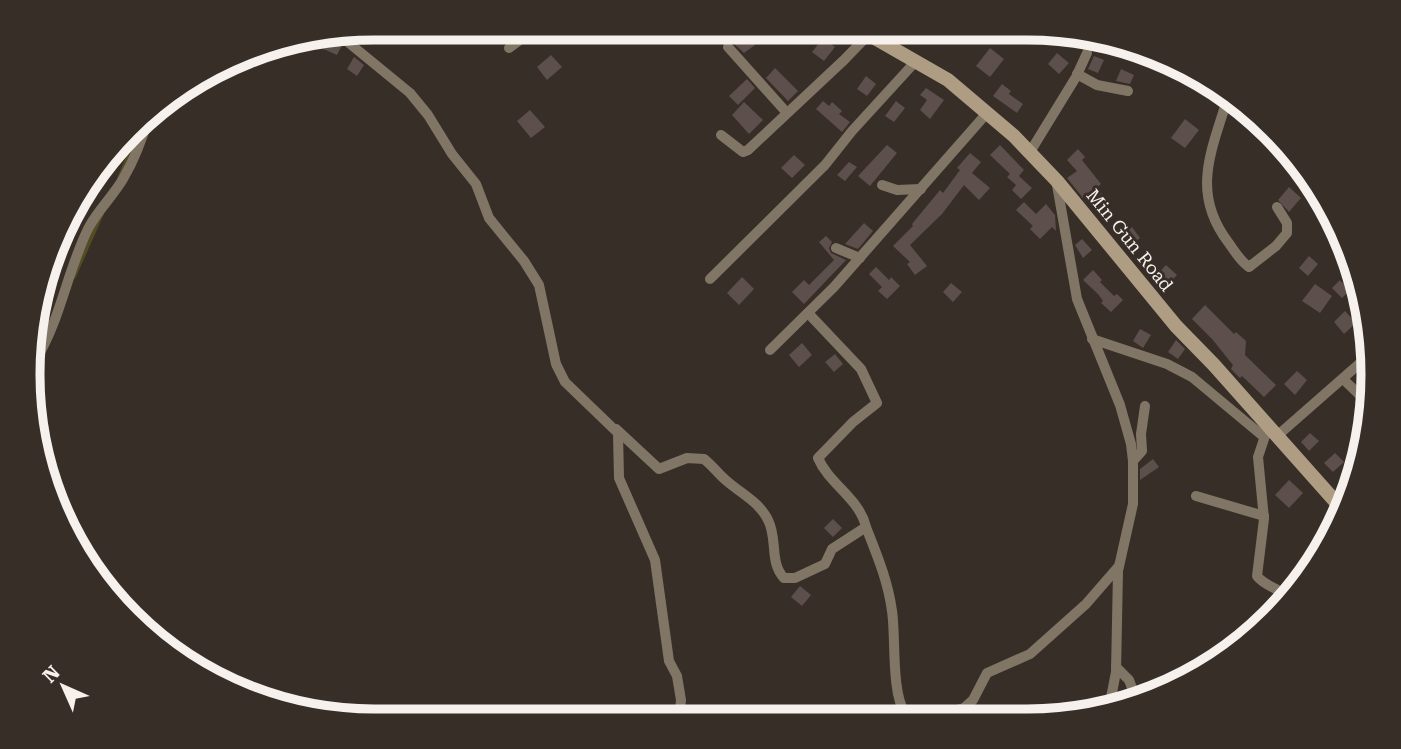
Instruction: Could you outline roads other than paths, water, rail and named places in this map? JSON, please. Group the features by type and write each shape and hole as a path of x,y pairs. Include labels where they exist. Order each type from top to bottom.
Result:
{"street":[{"path":"509,48 520,40"},
{"path":"721,135 745,151 787,113 858,40"},
{"name":"Min Gun Road","path":"882,40 948,80 1030,152 1176,326 1270,433 1335,502"},
{"path":"347,42 410,93 476,184 489,218 524,261 539,285 556,364 565,382 578,397 659,469 695,457 700,457 712,465 726,481 765,514 774,537 777,568 787,580 825,564 832,549 866,527"},
{"path":"728,47 787,113"},
{"path":"1030,152 1087,53"},
{"path":"710,279 825,166 852,131 916,61"},
{"path":"1077,74 1097,85 1128,91"},
{"path":"1225,106 1209,168 1207,198 1220,231 1247,265 1256,263 1287,233 1287,223 1277,207"},
{"path":"770,350 860,258 987,113"},
{"path":"41,349 55,322 66,284 89,228 124,178 144,132"},
{"path":"1057,181 1072,277 1092,339 1120,405 1133,461 1133,504 1119,566 1116,667 1111,698"},
{"path":"882,185 897,190 922,189"},
{"path":"836,247 860,258"},
{"path":"808,313 861,369 876,400 874,406 853,422 818,460 835,484 851,500 866,527 886,576 891,603 898,697 903,709"},
{"path":"1092,339 1178,369 1270,433"},
{"path":"1281,591 1256,576 1264,516 1258,457 1270,433 1360,363"},
{"path":"1343,379 1360,395"},
{"path":"1133,461 1142,452 1140,434 1145,406"},
{"path":"614,428 619,436 619,478 655,561 669,661 677,676 680,709"},
{"path":"1196,496 1264,516"},
{"path":"961,709 969,705 987,673 1030,653 1086,604 1119,566"},
{"path":"1116,667 1129,680 1133,691"}],"waterway":[{"path":"119,178 135,141"},
{"path":"74,277 102,214"},
{"path":"43,334 46,330"}]}
